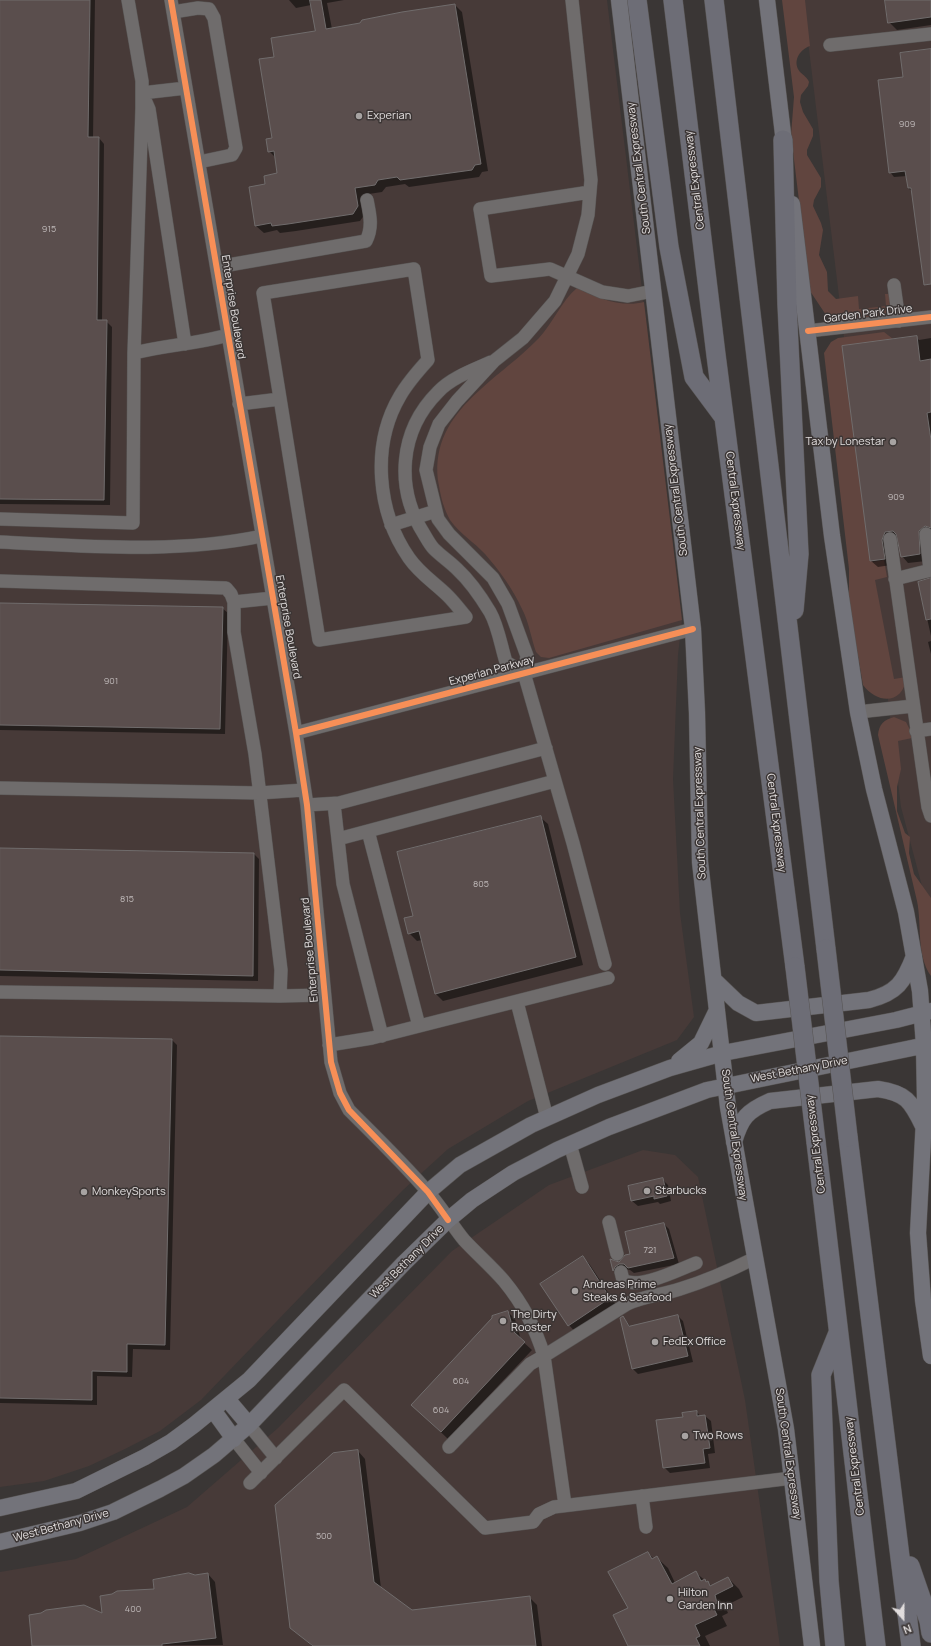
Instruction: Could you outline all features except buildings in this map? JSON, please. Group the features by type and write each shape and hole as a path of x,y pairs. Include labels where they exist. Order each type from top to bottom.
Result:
{"highway":[{"path":"637,0 669,247 694,377 724,417"},
{"name":"Central Expressway","path":"673,0 724,417 795,967 876,1646"},
{"path":"714,0 848,1138 911,1646"},
{"path":"783,140 787,304 799,554 790,649"},
{"path":"834,1646 829,1580 821,1375 839,1332"},
{"path":"898,1532 929,1621 931,1633"}],"main road":[{"name":"South Central Expressway","path":"620,0 693,629 697,706 700,862 734,1144 778,1380 792,1478 812,1646"},
{"path":"767,0 832,536 858,712 874,790 906,912 927,1013 928,1045 918,1234 923,1293 931,1356"},
{"path":"714,981 738,1003 756,1012 869,1000 886,996 898,986 908,971 914,955"},
{"path":"670,1068 701,1043 718,1009"},
{"path":"0,1508 76,1491 145,1457 171,1442 249,1380 428,1192 460,1165 488,1148 547,1118 598,1095 670,1068 723,1052 927,1013"},
{"name":"West Bethany Drive","path":"0,1542 80,1523 113,1512 184,1476 234,1439 249,1425 404,1263 448,1220 472,1200 513,1173 570,1144 667,1103 726,1084 928,1045"},
{"path":"734,1144 739,1124 758,1107 770,1101 878,1089 894,1091 906,1097 913,1106 924,1129"},
{"path":"227,1399 249,1425"},
{"path":"213,1410 234,1439"}],"street":[{"path":"0,519 133,523 134,353 142,81 128,0"},
{"path":"572,0 591,180 588,214 578,254 555,301 522,338 494,361 452,406 439,424 430,447 426,470 438,519 450,534 493,578 508,604 527,656 524,673 605,964"},
{"path":"172,6 209,9 214,18 236,148 232,155 199,162"},
{"name":"Enterprise Boulevard","path":"172,6 296,733 306,805 331,1062 340,1093 349,1110 428,1192 448,1220 476,1253 504,1281 519,1300 540,1340 544,1356 565,1505"},
{"path":"830,45 931,34"},
{"path":"142,94 186,88"},
{"path":"142,94 149,109 185,344"},
{"path":"590,192 480,209 491,276 550,269 602,292 628,296 653,291"},
{"path":"216,267 366,241 370,233 371,220 367,200"},
{"path":"414,269 428,360 412,377 399,397 388,424 382,453 382,489 391,525 402,547 418,570 447,595 466,617 319,640 280,399 263,293 414,269"},
{"path":"894,285 899,321"},
{"name":"Garden Park Drive","path":"808,331 931,317"},
{"path":"134,353 228,335"},
{"path":"494,361 464,374 439,390 422,409 409,437 404,465 407,489 414,518 434,549 458,569 491,614 506,662 524,673"},
{"path":"239,404 280,399"},
{"path":"391,525 436,511"},
{"path":"895,579 931,570 926,534"},
{"path":"0,542 78,546 175,547 262,536"},
{"path":"890,539 908,657 916,730 928,807 931,816"},
{"path":"0,581 226,588 231,594 234,602 234,632 255,754 281,970 280,996"},
{"path":"483,602 501,591"},
{"path":"234,602 273,598"},
{"name":"Experian Parkway","path":"296,733 693,629"},
{"path":"858,712 913,706"},
{"path":"916,730 931,729"},
{"path":"306,805 334,804 546,748"},
{"path":"338,839 555,781"},
{"path":"0,788 259,793 304,790"},
{"path":"334,804 344,884 382,1036"},
{"path":"368,831 419,1026"},
{"path":"329,1045 382,1036 608,978"},
{"path":"0,992 280,996 324,995"},
{"path":"517,1002 547,1118"},
{"path":"570,1144 582,1187"},
{"path":"609,1222 617,1254"},
{"path":"449,1447 530,1364 626,1304 637,1299 680,1289 700,1282 755,1258"},
{"path":"621,1272 623,1280 630,1284 642,1283 696,1263"},
{"path":"250,1483 344,1390 485,1528 533,1522 539,1514 554,1507 565,1505 792,1478"},
{"path":"249,1425 276,1458"},
{"path":"234,1439 261,1472"},
{"path":"642,1496 646,1527"}],"shaded area":[{"path":"0,0 607,0 682,620 678,655 673,779 680,913 694,1017 677,1040 528,1101 448,1149 403,1190 201,1400 160,1431 89,1466 44,1481 0,1487"},
{"path":"782,0 805,0 810,46 800,53 797,64 800,72 809,82 808,86 801,95 800,102 803,112 813,129 813,136 807,150 807,155 821,178 821,187 814,200 813,206 823,230 819,255 827,272 828,291 836,299 858,296 859,309 886,306 885,294 889,294 889,309 883,316 842,321 833,319 826,315 810,291 791,135 794,97"},
{"path":"803,0 931,0 931,920 901,807"},
{"path":"577,288 618,303 636,304 644,302 682,620 549,658 541,657 536,652 524,614 510,587 500,573 485,554 458,530 450,520 444,508 439,486 438,460 443,438 454,419 468,401 539,338 567,299"},
{"path":"884,332 893,339 846,346 873,562 884,560 887,577 875,580 894,679 906,677 901,692 895,697 889,699 876,696 869,692 863,685 849,604 849,569 824,353 831,342 838,338"},
{"path":"894,717 906,722 913,736 912,738 898,741 901,769 897,787 897,811 905,833 910,837 909,853 914,874 931,898 931,976 923,959 917,901 878,735 883,723"},
{"path":"643,1150 675,1155 698,1177 745,1400 780,1646 0,1646 0,1572 76,1559 187,1507 278,1428 452,1251 549,1185"}],"cycle path":[{"path":"171,0 307,805 331,1062 340,1093 349,1110 428,1192 448,1220"},
{"path":"808,331 931,317"},
{"path":"296,733 693,629"}],"place":[{"name":"Experian","path":"359,116"},
{"name":"Tax by Lonestar","path":"893,442"},
{"name":"Starbucks","path":"647,1191"},
{"name":"MonkeySports","path":"84,1192"},
{"name":"Andreas Prime Steaks & Seafood","path":"575,1291"},
{"name":"The Dirty Rooster","path":"503,1321"},
{"name":"FedEx Office","path":"655,1342"},
{"name":"Two Rows","path":"685,1436"},
{"name":"Hilton Garden Inn","path":"670,1599"}]}
